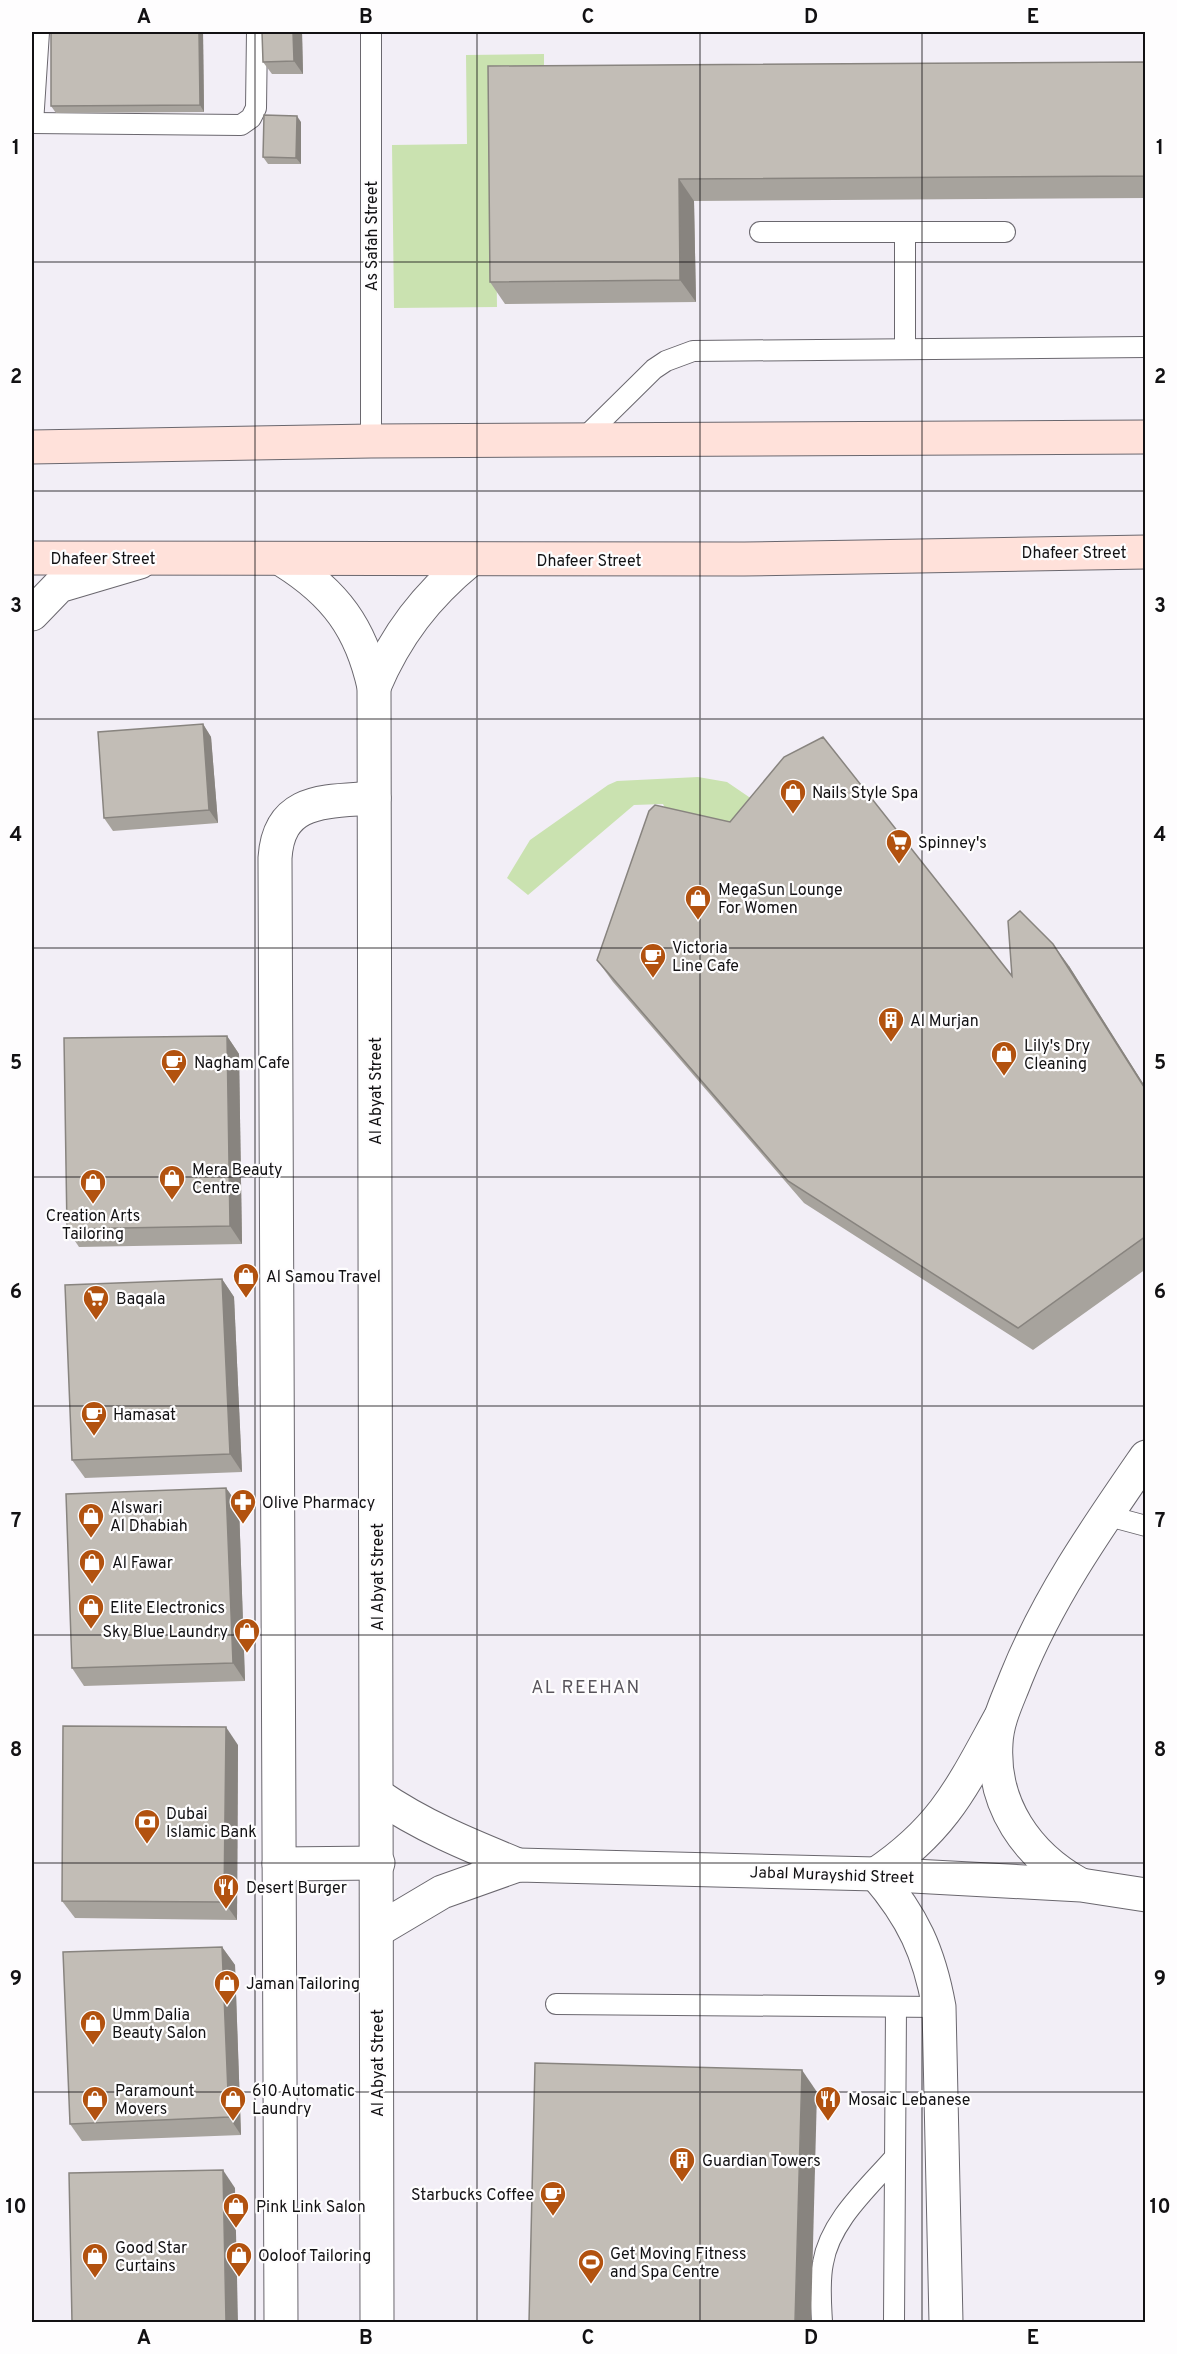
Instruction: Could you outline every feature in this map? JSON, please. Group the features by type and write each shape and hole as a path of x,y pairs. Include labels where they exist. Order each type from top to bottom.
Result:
{"main road":[{"path":"32,447 371,441 1146,437"},
{"name":"Dhafeer Street","path":"32,558 284,561 744,559 1146,552"}],"street":[{"path":"32,614 59,586 153,558"},
{"name":"Al Abyat Street","path":"374,687 397,638 412,616 430,595 470,560"},
{"name":"Al Abyat Street","path":"284,561 327,592 344,614 368,661 374,687 378,1863 377,2322"},
{"path":"281,2322 276,839 283,823 294,812 307,806 374,798"},
{"path":"946,2322 939,2007 932,1969 918,1933 900,1901 876,1874 908,1853 948,1809 1000,1718 1048,1607 1146,1457"},
{"path":"1000,1718 996,1742 996,1766 1000,1791 1009,1814 1022,1836 1039,1856 1059,1872 1081,1885"},
{"name":"Jabal Murayshid Street","path":"377,1795 407,1816 439,1834 518,1866"},
{"path":"279,1864 378,1863"},
{"name":"Jabal Murayshid Street","path":"378,1930 442,1892 518,1866 876,1874 1081,1885 1146,1895"}],"lane":[{"path":"39,32 32,123 241,125 251,118 256,108 257,32"},
{"name":"As Safah Street","path":"371,32 371,441"},
{"path":"760,232 1005,232"},
{"path":"905,232 905,349"},
{"path":"582,440 654,369 679,355 707,350 1146,347"},
{"path":"1106,1515 1146,1526"},
{"path":"556,2004 939,2007"},
{"path":"894,2322 896,2007"},
{"path":"822,2322 821,2279 827,2247 842,2219 895,2157"}],"green space":[{"path":"544,54 544,80 494,81 497,307 394,308 392,145 467,144 466,55"},
{"path":"698,777 727,782 765,808 743,835 670,818 663,804 634,805 528,895 507,878 530,840 608,785 617,781"}],"building":[{"path":"51,32 199,32 200,105 51,106"},
{"path":"262,32 293,32 294,61 263,62"},
{"path":"1146,62 1146,176 679,179 680,280 490,282 488,66"},
{"path":"264,115 297,116 296,158 263,157"},
{"path":"203,724 209,810 104,818 98,732"},
{"name":"Al Murjan","path":"823,737 1012,976 1008,921 1020,911 1053,944 1146,1090 1146,1236 1018,1328 788,1181 597,960 649,811 655,805 730,822 784,757"},
{"path":"227,1036 230,1226 67,1229 64,1038"},
{"path":"222,1279 230,1454 72,1460 65,1285"},
{"path":"226,1488 233,1663 72,1668 66,1494"},
{"path":"63,1726 226,1727 224,1902 62,1901"},
{"path":"222,1947 229,2117 70,2124 63,1952"},
{"name":"Guardian Towers","path":"535,2063 802,2070 795,2322 529,2322"},
{"path":"223,2170 226,2322 72,2322 69,2173"}],"place":[{"name":"Nails Style Spa","path":"793,815"},
{"name":"Spinney's","path":"899,865"},
{"name":"MegaSun Lounge For Women","path":"698,921"},
{"name":"Victoria Line Cafe","path":"653,979"},
{"name":"Al Murjan","path":"891,1043"},
{"name":"Lily's Dry Cleaning","path":"1004,1077"},
{"name":"Nagham Cafe","path":"174,1085"},
{"name":"Mera Beauty Centre","path":"172,1201"},
{"name":"Creation Arts Tailoring","path":"93,1205"},
{"name":"Al Samou Travel","path":"246,1299"},
{"name":"Baqala","path":"96,1321"},
{"name":"Hamasat","path":"94,1437"},
{"name":"Olive Pharmacy","path":"243,1525"},
{"name":"Alswari Al Dhabiah","path":"91,1539"},
{"name":"Al Fawar","path":"92,1585"},
{"name":"Elite Electronics","path":"91,1630"},
{"name":"Sky Blue Laundry","path":"247,1654"},
{"name":"Dubai Islamic Bank","path":"147,1845"},
{"name":"Desert Burger","path":"226,1910"},
{"name":"Jaman Tailoring","path":"227,2006"},
{"name":"Umm Dalia Beauty Salon","path":"93,2046"},
{"name":"Paramount Movers","path":"95,2122"},
{"name":"610 Automatic Laundry","path":"233,2122"},
{"name":"Mosaic Lebanese","path":"828,2122"},
{"name":"Guardian Towers","path":"682,2183"},
{"name":"Starbucks Coffee","path":"553,2217"},
{"name":"Pink Link Salon","path":"236,2229"},
{"name":"Ooloof Tailoring","path":"239,2278"},
{"name":"Good Star Curtains","path":"95,2279"},
{"name":"Get Moving Fitness and Spa Centre","path":"591,2285"}],"district":[{"name":"AL REEHAN","path":"586,1687"}]}
